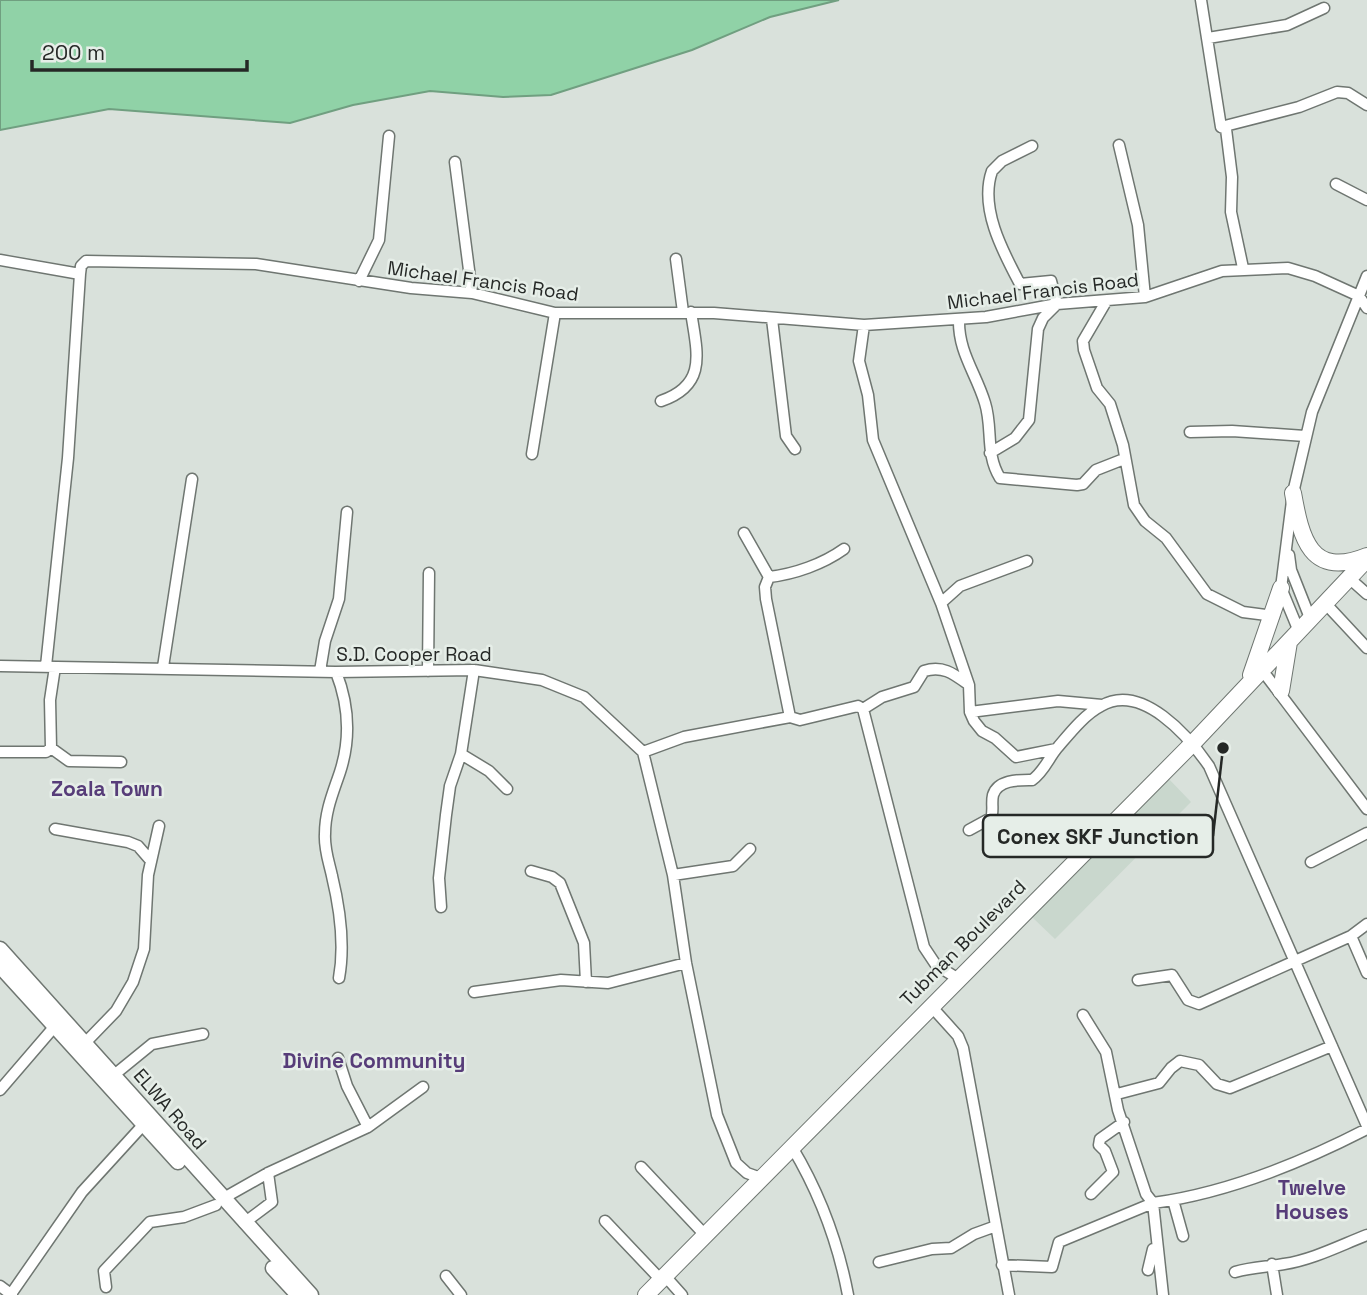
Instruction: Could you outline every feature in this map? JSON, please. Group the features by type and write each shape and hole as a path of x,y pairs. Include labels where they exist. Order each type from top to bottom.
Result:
{"highway":[{"path":"1293,493 1300,535 1309,549 1323,560 1338,562 1367,557"},
{"name":"Tubman Boulevard","path":"646,1295 957,978 1193,743 1367,557"},
{"path":"1247,686 1274,616 1281,588"},
{"path":"1281,691 1283,664 1294,634"}],"main road":[{"name":"ELWA Road","path":"0,949 114,1075 298,1295"},
{"name":"ELWA Road","path":"0,966 144,1124 219,1202 244,1223 311,1295"}],"street":[{"path":"1201,0 1221,127"},
{"path":"1209,38 1287,24 1324,8"},
{"path":"1221,127 1299,107 1337,92 1348,93 1367,105"},
{"path":"1221,127 1226,130 1232,177 1231,212 1243,268"},
{"path":"359,281 379,240 389,136"},
{"path":"1119,145 1138,225 1145,297"},
{"path":"990,453 1015,438 1028,420 1038,329 1043,318 1058,304 1051,281 1020,284 995,230 992,216 992,171 1002,161 1032,146"},
{"path":"455,162 472,293"},
{"path":"1336,184 1367,200"},
{"path":"661,401 679,395 689,384 699,359 676,259"},
{"path":"0,260 80,274 51,667 51,748"},
{"name":"Michael Francis Road","path":"80,274 81,266 86,261 186,260 256,264 359,281 472,293 555,313 687,312 864,325 959,319 1058,304 1145,297 1222,271 1243,268 1288,268 1315,275 1359,296"},
{"path":"1294,634 1281,588 1293,493 1306,436 1328,368 1367,276"},
{"path":"1359,296 1367,308"},
{"path":"1107,300 1083,341 1084,350 1097,388 1110,404 1123,445 1134,505 1145,521 1166,538 1207,594 1243,612 1274,616"},
{"path":"532,454 555,313"},
{"path":"772,319 786,436 795,449"},
{"path":"959,319 959,334 967,365 985,402 990,453 996,472 1006,481 1083,484 1096,470 1124,459"},
{"path":"864,325 859,361 873,440 941,603 969,685 970,712 982,731 995,738 1016,757 1056,749"},
{"path":"1190,432 1232,431 1306,436"},
{"path":"163,667 192,479"},
{"path":"320,671 323,648 339,599 347,512"},
{"path":"744,533 769,577 766,599 790,717"},
{"path":"1287,542 1291,570 1310,618"},
{"path":"769,577 803,569 832,558 844,549"},
{"path":"941,603 960,586 1027,561"},
{"path":"428,671 429,573"},
{"path":"1349,578 1367,594"},
{"path":"1325,603 1367,648"},
{"name":"S.D. Cooper Road","path":"0,666 337,672 474,670 542,680 584,697 643,751"},
{"path":"863,709 882,698 914,687 924,671 935,667 951,672 969,685"},
{"path":"441,907 439,878 450,786 461,754 474,670"},
{"path":"1262,670 1281,691 1367,809"},
{"path":"337,672 347,698 348,714 343,759 329,799 325,842 338,906 342,958 339,978"},
{"path":"970,712 1058,701 1102,705 1138,702 1193,743 1209,766 1246,854 1296,958 1367,1128 1288,1166 1173,1200 1149,1200 1110,1223 1059,1242 1052,1267 1002,1265"},
{"path":"969,830 991,818 993,796 1000,786 1017,778 1032,780 1039,776 1056,749 1102,705"},
{"path":"761,1178 747,1173 736,1163 717,1115 686,963 673,875 643,751 684,737 790,717 800,720 858,706 863,709 924,947 936,965 957,978"},
{"path":"0,752 46,752 51,748"},
{"path":"51,748 75,762 121,762"},
{"path":"461,754 489,771 507,789"},
{"path":"85,1043 116,1011 133,982 147,928 151,861 159,825"},
{"path":"55,829 128,842 138,846 151,861"},
{"path":"1311,862 1367,833"},
{"path":"673,875 733,866 750,849"},
{"path":"531,871 552,877 560,883 584,943 586,982"},
{"path":"1138,980 1172,975 1188,1000 1199,1004 1296,958 1351,936 1367,924"},
{"path":"1351,936 1367,972"},
{"path":"474,992 561,981 608,983 686,963"},
{"path":"931,1006 958,1036 963,1048 983,1140 1009,1295"},
{"path":"1083,1016 1106,1052 1124,1122 1149,1200 1163,1295"},
{"path":"0,1090 55,1026"},
{"path":"114,1075 152,1044 203,1034"},
{"path":"1117,1094 1159,1083 1180,1061 1199,1065 1217,1084 1230,1088 1332,1045"},
{"path":"338,1058 368,1127"},
{"path":"106,1287 104,1271 150,1222 184,1217 219,1202 268,1173 368,1127 423,1087"},
{"path":"1352,1089 1367,1104"},
{"path":"1091,1195 1113,1172 1105,1151 1099,1145 1100,1139 1124,1122"},
{"path":"0,1286 12,1295 82,1192 144,1124"},
{"path":"792,1147 810,1178 825,1214 848,1295"},
{"path":"641,1167 705,1235"},
{"path":"244,1223 272,1202 268,1173"},
{"path":"1148,1270 1154,1254 1149,1200"},
{"path":"1173,1200 1183,1236"},
{"path":"605,1221 682,1295"},
{"path":"879,1262 932,1249 951,1248 974,1234 996,1226"},
{"path":"1236,1272 1304,1259 1367,1235"},
{"path":"1272,1264 1277,1295"},
{"path":"446,1276 461,1295"}],"shaded area":[{"path":"0,0 839,0 770,17 692,50 551,95 503,97 430,91 353,105 290,123 109,109 0,130"},
{"path":"1166,776 1191,802 1055,939 1032,917"}],"place":[{"name":"Conex SKF Junction","path":"1223,748"}],"district":[{"name":"Zoala Town","path":"107,788"},
{"name":"Divine Community","path":"374,1060"},
{"name":"Twelve Houses","path":"1312,1199"}]}
